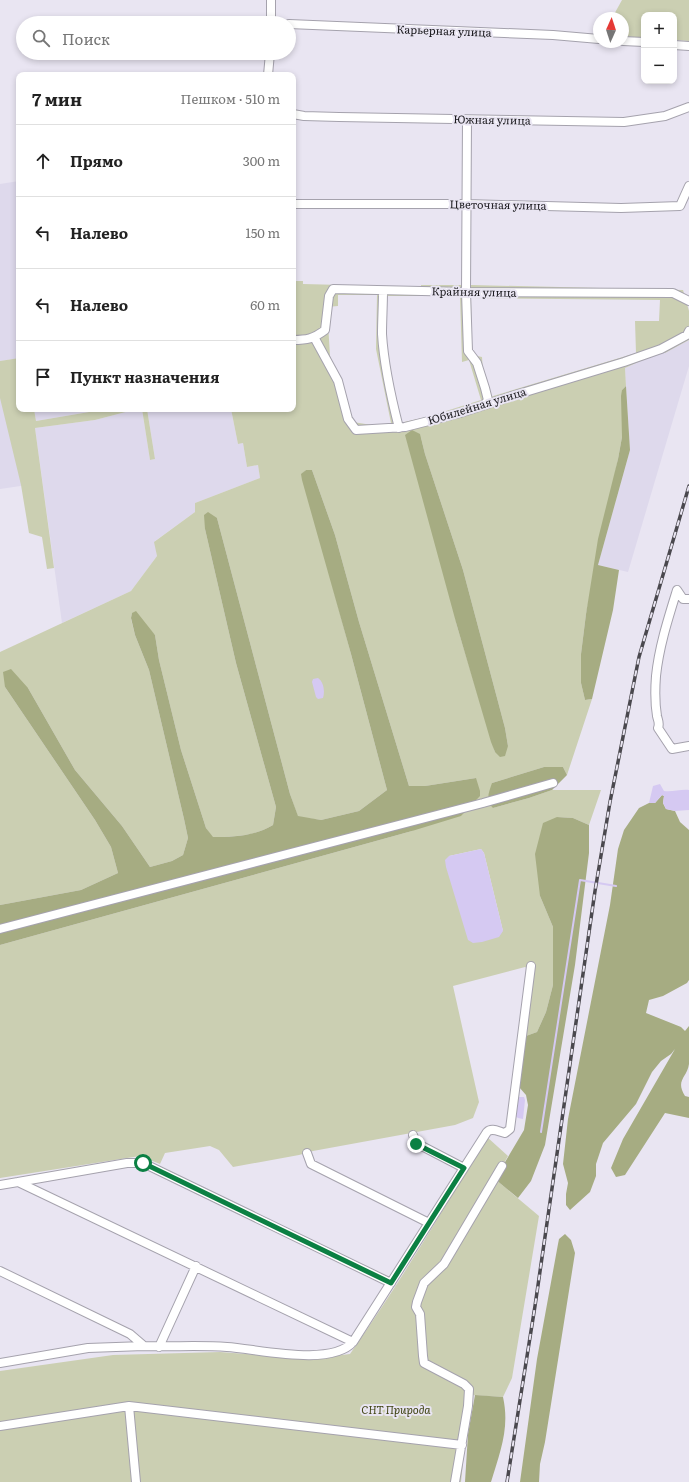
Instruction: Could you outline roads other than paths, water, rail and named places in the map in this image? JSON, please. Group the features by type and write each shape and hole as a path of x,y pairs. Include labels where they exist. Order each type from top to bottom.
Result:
{"street":[{"path":"271,0 271,16"},
{"name":"Карьерная улица","path":"296,24 553,35 593,38"},
{"path":"629,41 641,42"},
{"path":"677,44 689,46"},
{"path":"268,72 269,60"},
{"name":"Южная улица","path":"296,115 467,120 624,122 665,116 689,107"},
{"path":"467,120 466,292 468,351 477,363 488,400 485,404"},
{"name":"Цветочная улица","path":"296,204 466,204 621,208 680,206 689,186"},
{"name":"Крайняя улица","path":"314,337 325,330 329,296 333,289 383,291 673,294 689,301"},
{"path":"383,291 382,333 385,359 389,388 399,428"},
{"name":"Юбилейная улица","path":"314,337 338,381 348,419 356,430 399,428 460,413 624,362 661,348 687,335 689,331"},
{"path":"296,340 306,340 314,337"},
{"path":"689,599 683,599 677,590 661,645 656,676 657,710 660,723 658,728 672,749 689,746"},
{"path":"0,929 483,804 553,783"},
{"path":"0,1363 88,1348 144,1346 228,1347 307,1355 327,1354 348,1348 487,1132 489,1130 495,1130 505,1133 510,1129 531,966"},
{"path":"413,1135 416,1144 464,1168"},
{"path":"307,1153 311,1164 429,1223"},
{"path":"0,1185 127,1163 143,1163 391,1283"},
{"path":"455,1482 470,1389 464,1384 424,1363 420,1314 416,1308 424,1283 444,1264 502,1166"},
{"path":"18,1182 353,1342"},
{"path":"159,1347 196,1266"},
{"path":"0,1271 130,1334 144,1346"},
{"path":"0,1426 129,1406 462,1444"},
{"path":"129,1406 136,1482"}],"waterway":[{"path":"541,1132 580,880 616,886"}],"railway":[{"path":"507,1482 535,1306 595,891 610,802 639,657 689,486"}],"park label":[{"name":"СНТ Природа","path":"396,1410"}]}
